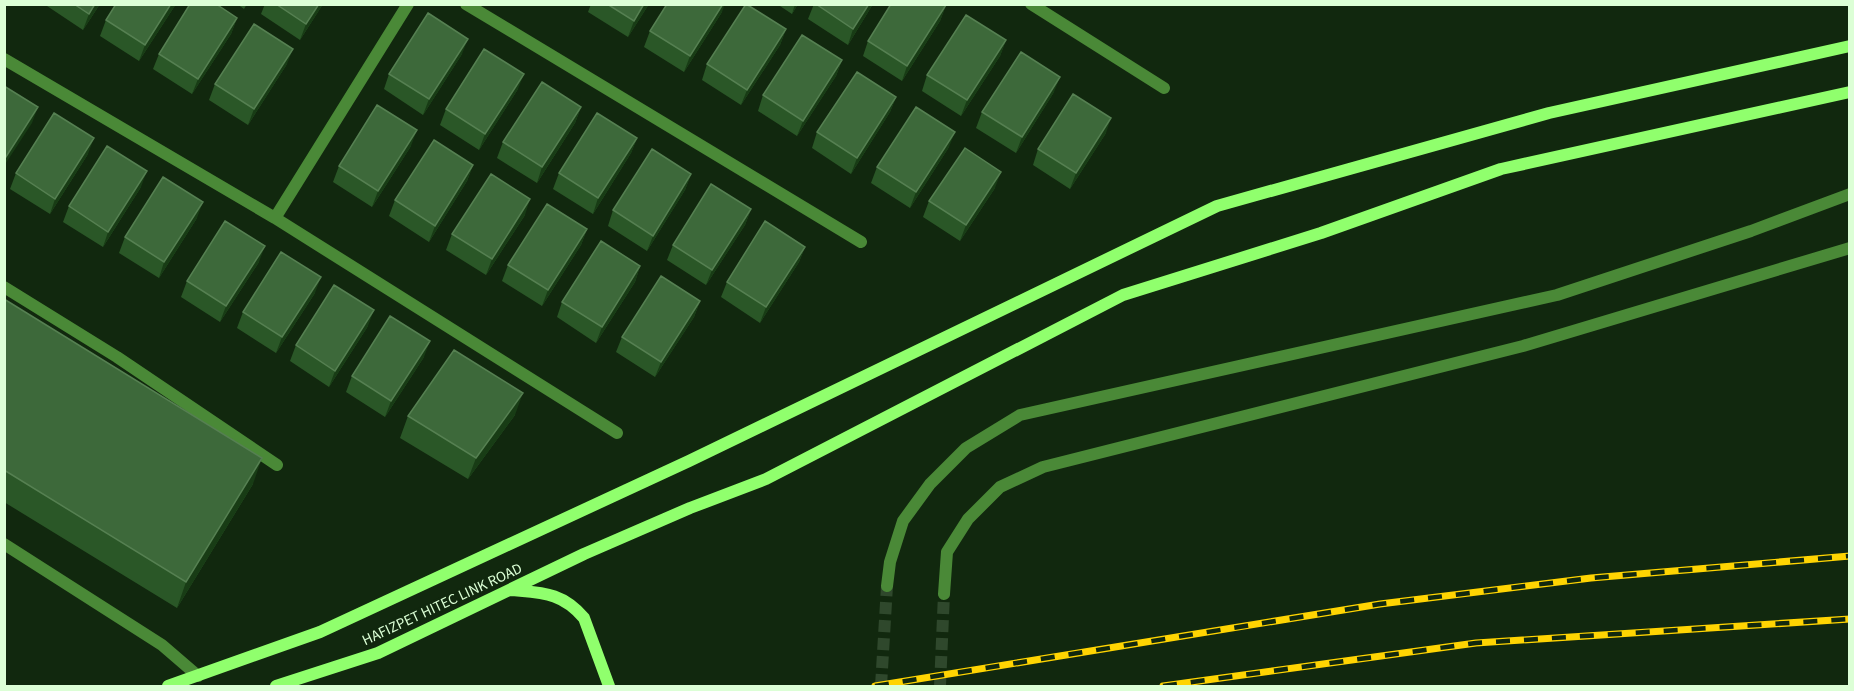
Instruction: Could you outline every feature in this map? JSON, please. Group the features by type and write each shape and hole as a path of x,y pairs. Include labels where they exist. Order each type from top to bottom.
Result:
{"main road":[{"path":"168,687 330,627 689,461 1216,206 1549,113 1850,46"},
{"name":"HAFIZPET HITEC LINK ROAD","path":"276,687 378,653 584,554 690,508 766,479 1123,295 1321,233 1501,169 1850,92"},
{"path":"508,590 546,593 564,599 576,609 584,618 609,687"}],"street":[{"path":"275,218 408,4"},
{"path":"466,4 861,242"},
{"path":"1031,4 1164,88"},
{"path":"4,59 275,218 617,433"},
{"path":"887,586 890,562 903,521 930,484 966,448 1020,415 1557,295 1751,231 1850,194"},
{"path":"944,594 946,552 968,519 1000,487 1043,466 1523,346 1850,248"},
{"path":"4,287 117,357 277,465"},
{"path":"4,544 162,645 198,676"}],"building":[{"path":"74,4 95,4 89,14"},
{"path":"116,4 171,4 145,45 106,20"},
{"path":"190,4 216,4 237,18 198,79 159,54"},
{"path":"276,4 319,4 306,24"},
{"path":"607,4 644,4 634,21"},
{"path":"667,4 723,4 690,56 650,31"},
{"path":"746,4 786,29 747,90 707,64"},
{"path":"816,4 869,4 853,29"},
{"path":"891,4 946,5 907,66 868,41"},
{"path":"428,13 468,39 429,99 389,74"},
{"path":"966,15 1006,40 967,100 927,75"},
{"path":"254,24 293,49 254,109 215,84"},
{"path":"802,35 842,60 803,121 763,95"},
{"path":"484,49 524,74 485,134 446,109"},
{"path":"1021,52 1060,77 1022,137 982,112"},
{"path":"857,72 896,97 857,158 817,132"},
{"path":"542,82 581,107 542,167 503,142"},
{"path":"4,86 38,107 4,160"},
{"path":"1073,94 1111,118 1076,173 1038,149"},
{"path":"377,105 417,130 378,191 339,166"},
{"path":"916,107 955,132 916,192 877,167"},
{"path":"54,113 94,138 55,199 16,173"},
{"path":"597,113 637,138 598,198 559,173"},
{"path":"434,140 473,165 435,226 395,200"},
{"path":"107,146 147,171 108,232 69,206"},
{"path":"965,148 1001,172 966,225 929,201"},
{"path":"652,149 691,174 653,236 613,210"},
{"path":"491,174 530,199 492,259 452,234"},
{"path":"163,177 203,202 164,262 125,237"},
{"path":"711,184 751,209 712,270 673,245"},
{"path":"547,204 587,229 548,290 508,265"},
{"path":"225,221 265,246 226,306 187,281"},
{"path":"765,221 805,247 766,307 727,282"},
{"path":"601,241 640,266 602,327 562,302"},
{"path":"281,252 321,277 282,337 243,312"},
{"path":"661,276 700,301 661,362 622,337"},
{"path":"334,285 374,310 335,371 296,345"},
{"path":"4,299 262,458 186,582 4,470"},
{"path":"390,316 430,341 391,401 352,376"},
{"path":"454,350 523,393 476,458 408,416"}],"tunnel":[{"path":"881,686 887,586"},
{"path":"940,686 944,594"}],"railway":[{"path":"875,686 1380,604 1591,578 1850,556"},
{"path":"1163,686 1476,643 1850,619"}]}
